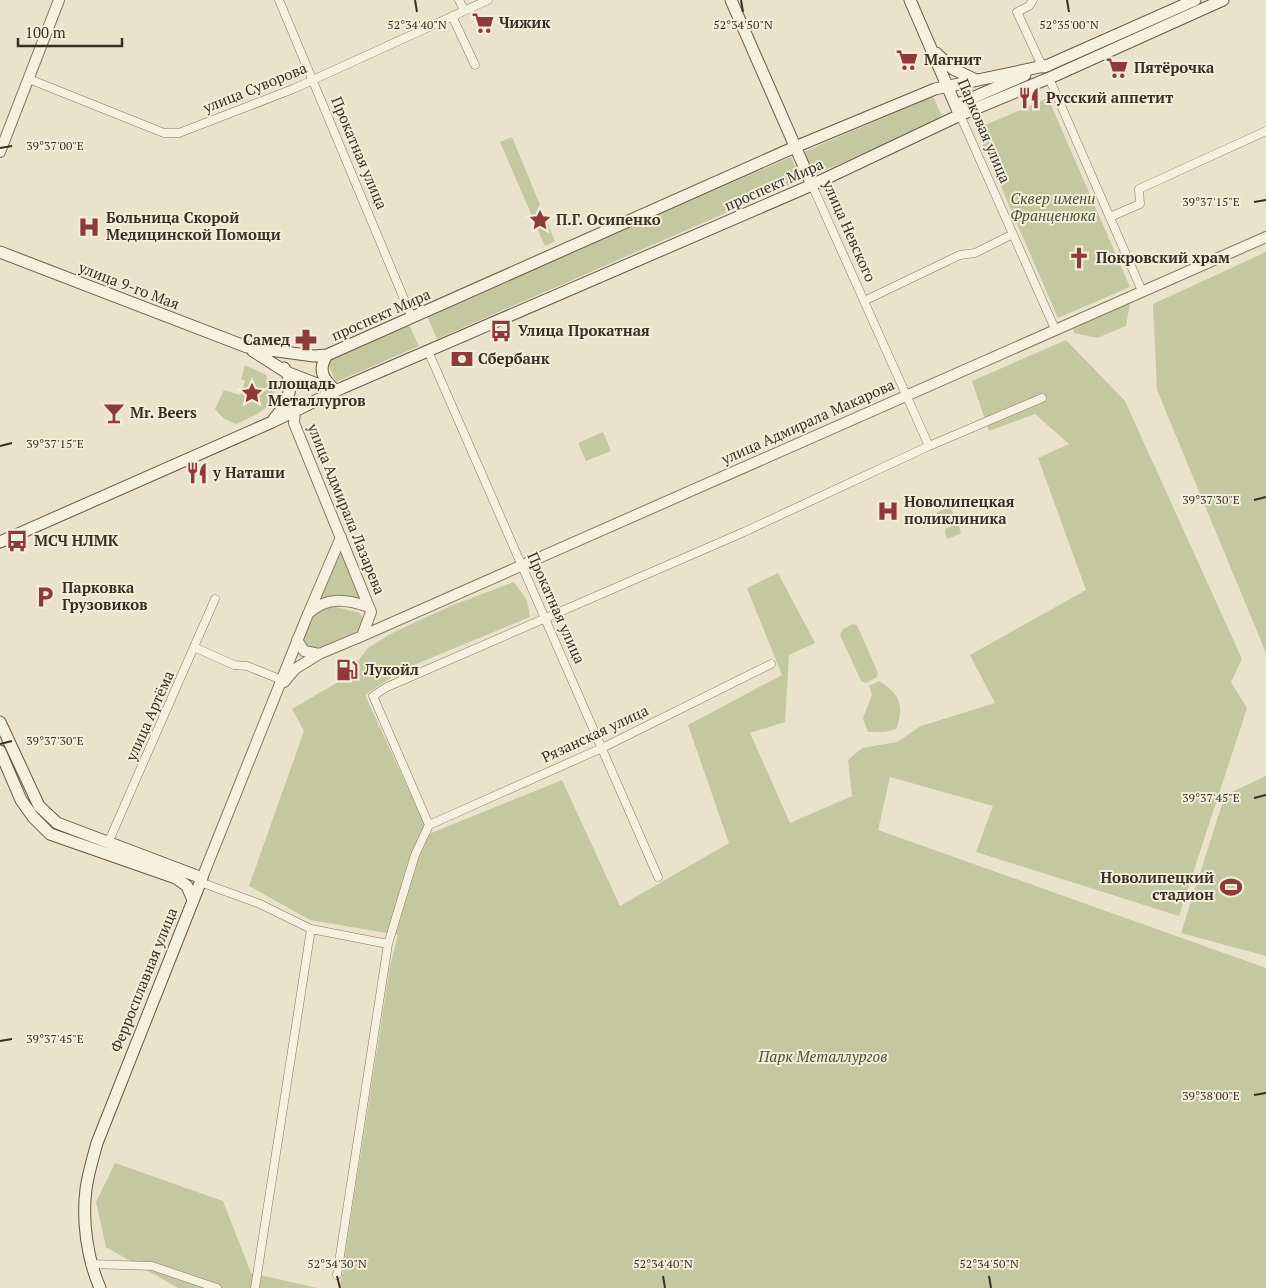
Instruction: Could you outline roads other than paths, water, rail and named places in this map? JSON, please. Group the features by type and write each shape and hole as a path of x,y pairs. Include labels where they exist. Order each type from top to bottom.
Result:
{"main road":[{"name":"улица Невского","path":"731,0 812,185"},
{"name":"Парковая улица","path":"910,0 958,110"},
{"name":"проспект Мира","path":"272,422 335,391 812,185 1046,66 1196,0"},
{"name":"проспект Мира","path":"958,110 1050,78 1223,0"},
{"path":"932,50 953,69 976,80"},
{"name":"проспект Мира","path":"247,347 272,352 314,356 327,355 795,147 936,89 1046,66"},
{"name":"улица 9-го Мая","path":"0,252 247,347"},
{"path":"247,347 286,372 335,391"},
{"path":"272,352 286,372 295,411"},
{"path":"327,355 321,364 322,374 335,391"},
{"path":"0,542 272,422 285,405 290,386"},
{"path":"0,724 39,806 57,823 201,880"},
{"path":"0,751 21,800 33,817 50,834 176,878 187,886 193,900"},
{"name":"Ферросплавная улица","path":"100,1288 90,1264 86,1189 97,1143 201,880"}],"street":[{"path":"0,152 59,0"},
{"name":"Прокатная улица","path":"279,0 314,79 412,318"},
{"path":"459,0 464,10"},
{"name":"улица Суворова","path":"29,79 164,133 179,133 314,79 488,0"},
{"path":"1033,0 1029,6 1017,12 1046,66"},
{"path":"452,16 476,65"},
{"path":"1050,78 1142,290"},
{"name":"Парковая улица","path":"958,110 1055,329"},
{"path":"1110,217 1140,204 1139,189 1266,131"},
{"name":"улица Невского","path":"812,185 929,446"},
{"path":"864,301 960,256 975,252 1013,234"},
{"name":"улица Адмирала Макарова","path":"320,654 1142,290 1266,237"},
{"name":"Прокатная улица","path":"428,351 658,877"},
{"path":"337,1275 388,944 416,855 429,825 373,696 387,687 544,617 744,532 929,446 1042,398"},
{"name":"улица Адмирала Лазарева","path":"295,411 294,423 370,609"},
{"path":"308,614 341,537"},
{"name":"улица Артёма","path":"108,843 215,599"},
{"path":"308,614 321,605 336,600 370,609 394,620"},
{"path":"362,636 370,609"},
{"name":"Ферросплавная улица","path":"201,880 308,614"},
{"path":"298,640 304,651 320,654"},
{"path":"194,647 234,665 247,666 282,680"},
{"path":"278,691 296,670 320,654"},
{"name":"Рязанская улица","path":"429,825 602,748 772,664"},
{"path":"201,880 260,904 311,929 388,944"},
{"path":"255,1288 311,929"},
{"path":"90,1264 152,1266 217,1288"}],"place":[{"name":"Чижик","path":"483,23"},
{"name":"Магнит","path":"907,60"},
{"name":"Пятёрочка","path":"1117,68"},
{"name":"Русский аппетит","path":"1029,98"},
{"name":"П.Г. Осипенко","path":"540,220"},
{"name":"Больница Скорой Медицинской Помощи","path":"89,227"},
{"name":"Покровский храм","path":"1079,258"},
{"name":"Улица Прокатная","path":"501,331"},
{"name":"Самед","path":"306,340"},
{"name":"Сбербанк","path":"462,359"},
{"name":"площадь Металлургов","path":"252,393"},
{"name":"Mr. Beers","path":"114,413"},
{"name":"у Наташи","path":"197,473"},
{"name":"Новолипецкая поликлиника","path":"888,511"},
{"name":"МСЧ НЛМК","path":"17,541"},
{"name":"Парковка Грузовиков","path":"45,597"},
{"name":"Лукойл","path":"347,670"},
{"name":"Новолипецкий стадион","path":"1231,887"}],"park label":[{"name":"Сквер имени Франценюка","path":"1053,208"},
{"name":"Парк Металлургов","path":"823,1057"}]}
